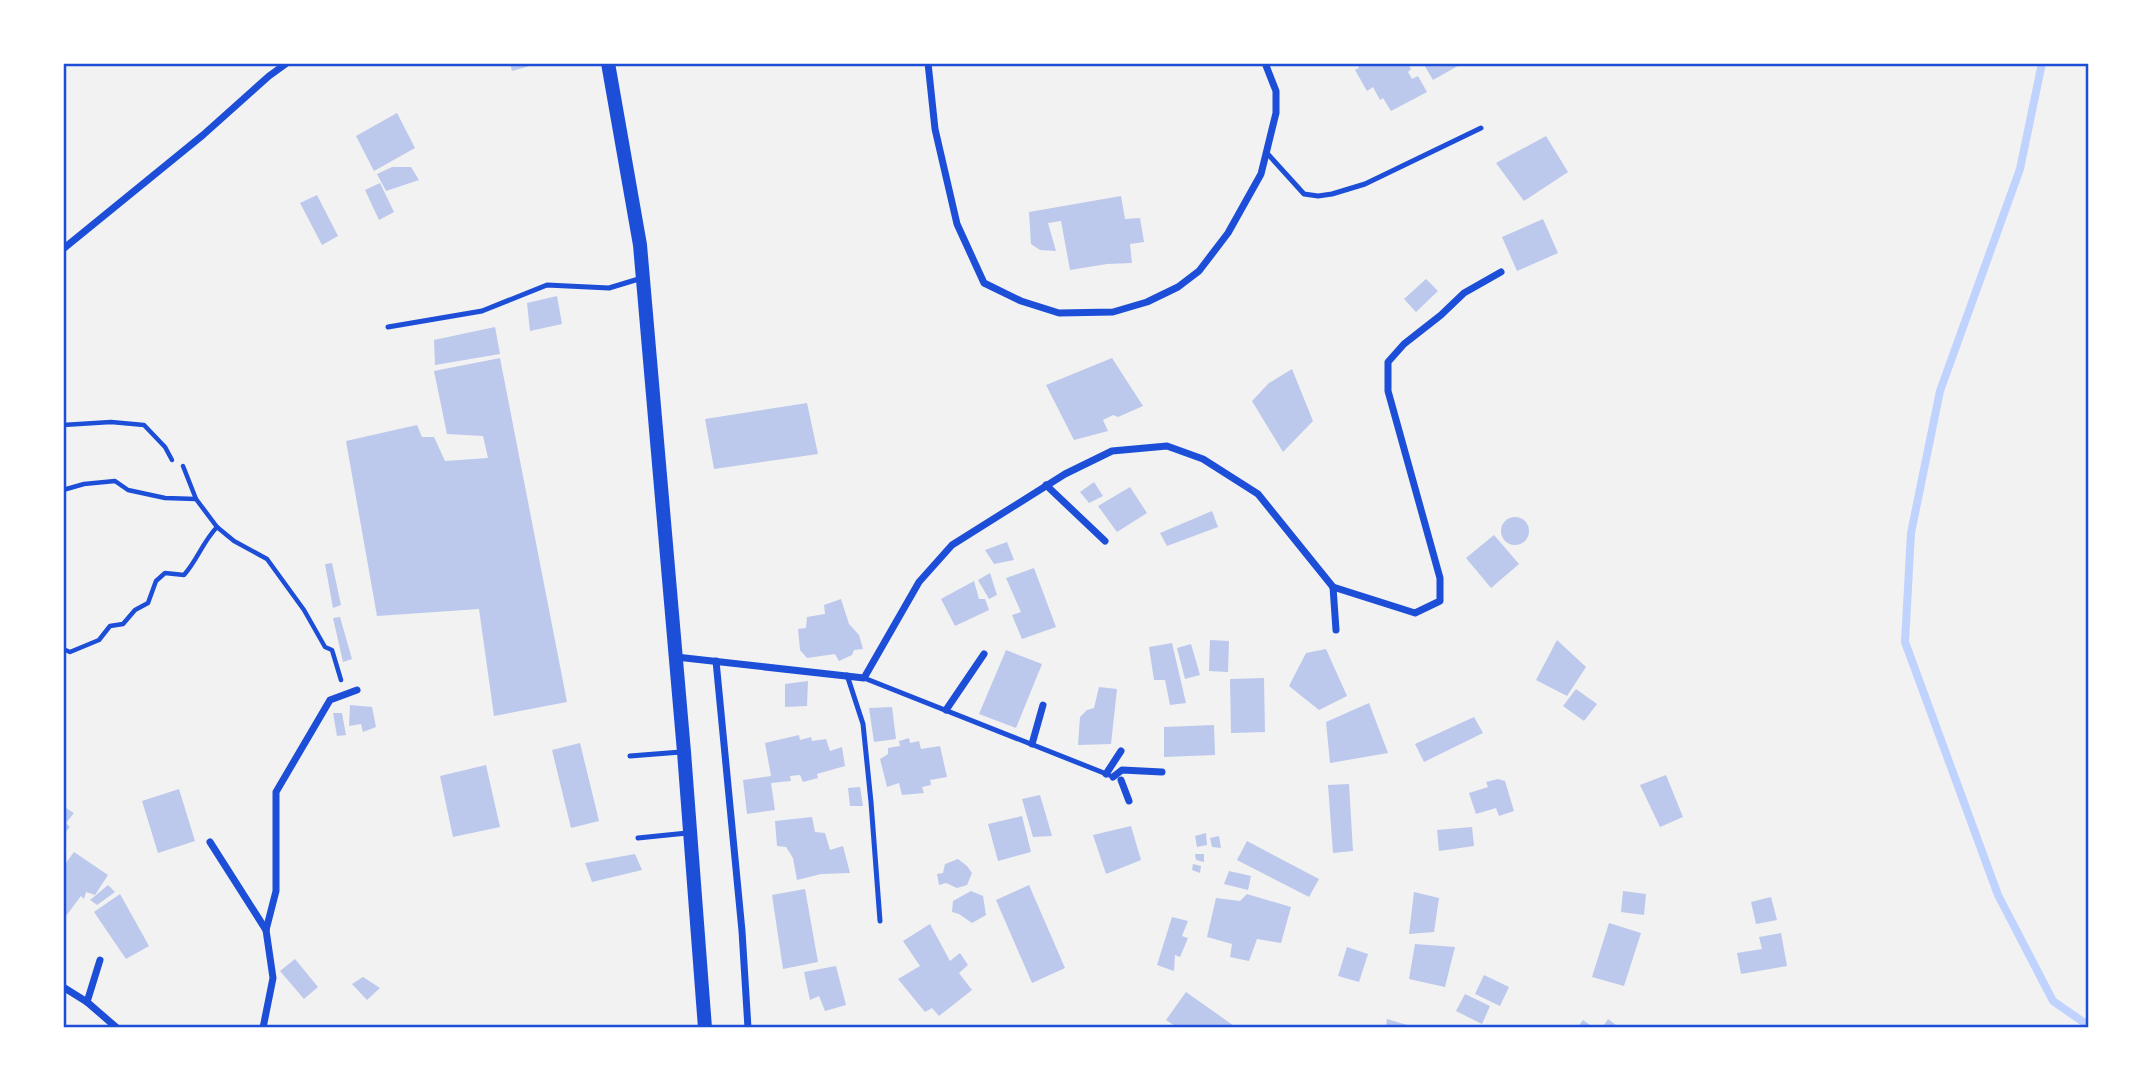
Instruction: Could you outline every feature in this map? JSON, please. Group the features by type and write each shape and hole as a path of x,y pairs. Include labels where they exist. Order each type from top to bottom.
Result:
{"main road":[{"path":"608,63 640,246 705,1028"}],"street":[{"path":"63,249 203,135 286,63"},
{"path":"928,63 935,129 957,224 984,283 1021,301 1059,313 1113,312 1147,302 1178,287 1199,271 1228,233 1261,174 1276,113 1276,91 1265,63"},
{"path":"676,657 864,678 919,582 952,545 1046,485 1112,451 1167,446 1203,459 1258,494 1333,587 1415,613 1440,601 1440,578 1388,391 1388,362 1404,344 1464,293 1500,272"},
{"path":"1046,485 1105,541"},
{"path":"1333,587 1336,629"},
{"path":"946,710 984,654"},
{"path":"716,661 742,931 748,1028"},
{"path":"263,1028 272,978 266,930 276,891 276,792 331,700 357,690"},
{"path":"1032,744 1043,705"},
{"path":"1113,777 1121,751"},
{"path":"1113,777 1122,770 1162,772"},
{"path":"1113,777 1129,801"},
{"path":"210,842 266,930"},
{"path":"87,1002 100,960"},
{"path":"63,987 87,1002 117,1028"}],"lane":[{"path":"1266,152 1304,194 1318,196 1365,184 1481,128"},
{"path":"388,327 482,311 547,285 610,288 642,278"},
{"path":"847,675 863,724 880,921"},
{"path":"864,678 1113,777"},
{"path":"631,756 684,752"},
{"path":"638,838 690,833"}],"path":[{"path":"63,425 111,422 144,425 165,447 172,460"},
{"path":"183,466 196,499 217,527 234,541 267,559 304,610 325,647 332,650 344,695"},
{"path":"63,490 84,484 115,481 128,490 165,498 196,499"},
{"path":"63,649 69,652 99,640 110,626 123,624 135,610 148,603 156,581 165,573 184,575 196,561 203,542 217,527"}],"building":[{"path":"510,63 537,63 537,64 512,71"},
{"path":"1357,63 1407,63 1412,79 1418,76 1427,92 1391,111 1383,98 1380,100 1373,87 1367,91 1355,70 1359,68"},
{"path":"1423,63 1463,63 1433,80"},
{"path":"397,113 415,148 374,171 356,136"},
{"path":"1546,136 1568,172 1524,201 1496,163"},
{"path":"392,167 411,167 419,180 386,191 377,174"},
{"path":"380,183 394,212 379,220 365,190"},
{"path":"317,195 338,236 322,245 300,203"},
{"path":"1121,196 1125,219 1140,218 1144,242 1130,244 1132,263 1070,270 1061,221 1048,223 1056,251 1040,250 1031,244 1029,212"},
{"path":"1543,219 1558,253 1517,271 1502,237"},
{"path":"1426,279 1438,291 1416,312 1404,299"},
{"path":"557,296 562,324 530,331 527,303"},
{"path":"495,327 500,354 435,365 434,340"},
{"path":"500,358 567,702 494,716 479,609 377,616 346,441 417,425 422,437 434,437 445,461 488,458 483,436 447,434 434,371"},
{"path":"1112,358 1143,406 1118,417 1113,415 1103,420 1108,431 1074,440 1046,385"},
{"path":"1292,369 1313,421 1283,452 1252,401 1269,383"},
{"path":"807,403 818,454 714,469 705,419"},
{"path":"1094,482 1103,496 1089,503 1080,492"},
{"path":"1130,487 1147,513 1117,532 1098,506"},
{"path":"1212,511 1218,527 1167,546 1160,533"},
{"path":"1515,517 1525,521 1529,531 1525,541 1515,545 1505,541 1501,531 1505,521"},
{"path":"1494,535 1519,564 1491,588 1466,558"},
{"path":"1007,542 1014,560 994,564 985,550"},
{"path":"332,563 341,605 333,608 325,564"},
{"path":"1034,568 1056,627 1022,639 1012,615 1021,612 1006,578"},
{"path":"990,573 997,595 989,599 978,580"},
{"path":"974,581 979,599 985,599 989,610 955,626 941,599"},
{"path":"841,599 849,624 859,635 863,649 854,650 852,655 839,661 835,654 807,658 800,650 798,629 806,628 807,617 825,614 824,605"},
{"path":"340,617 352,659 343,662 333,618"},
{"path":"1210,640 1229,641 1228,672 1209,671"},
{"path":"1557,640 1586,667 1567,696 1536,680"},
{"path":"1172,643 1186,703 1170,705 1165,680 1154,680 1149,647"},
{"path":"1191,644 1200,675 1185,679 1177,648"},
{"path":"1326,649 1347,696 1319,710 1289,686 1306,653"},
{"path":"1006,650 1042,664 1016,728 979,714"},
{"path":"1264,678 1265,732 1231,733 1230,679"},
{"path":"808,681 807,706 785,707 785,684"},
{"path":"1099,687 1117,689 1111,744 1078,745 1080,717 1087,710 1094,708"},
{"path":"1576,689 1597,704 1584,721 1563,706"},
{"path":"1369,703 1388,753 1330,763 1326,722"},
{"path":"350,705 372,707 376,727 363,732 361,724 349,726"},
{"path":"892,707 896,739 874,742 869,708"},
{"path":"333,713 342,713 346,735 337,736"},
{"path":"1474,717 1483,733 1424,762 1415,744"},
{"path":"1214,725 1215,755 1164,757 1164,727"},
{"path":"799,735 800,740 811,737 812,741 826,739 830,751 842,747 845,766 817,774 818,778 803,782 800,775 790,776 791,781 771,783 775,810 747,814 743,780 771,776 765,743"},
{"path":"909,738 910,743 919,741 921,749 940,746 947,777 930,780 931,785 922,787 924,793 902,795 899,783 887,787 880,759 888,754 888,748 900,746 899,741"},
{"path":"580,743 599,821 571,828 552,750"},
{"path":"486,765 500,827 453,837 440,776"},
{"path":"1666,775 1683,817 1660,827 1640,785"},
{"path":"1498,779 1505,781 1514,811 1499,816 1496,808 1476,814 1469,793 1488,787 1486,782"},
{"path":"1349,784 1353,851 1333,853 1328,785"},
{"path":"860,787 863,806 850,806 848,788"},
{"path":"179,789 195,841 158,853 142,801"},
{"path":"1040,795 1052,836 1033,837 1022,799"},
{"path":"63,806 74,813 66,823 70,827 63,835"},
{"path":"1022,816 1031,852 998,861 988,824"},
{"path":"812,817 815,832 825,833 830,850 843,846 850,873 821,874 797,880 793,858 786,847 777,846 775,821"},
{"path":"1131,826 1141,860 1106,874 1093,835"},
{"path":"1472,827 1474,846 1439,851 1437,830"},
{"path":"1206,833 1207,845 1197,847 1195,836"},
{"path":"1219,836 1221,848 1212,847 1210,838"},
{"path":"1247,841 1319,879 1309,897 1237,860"},
{"path":"74,852 108,875 95,895 86,892 84,899 81,896 63,920 63,867"},
{"path":"635,854 642,870 592,882 585,863"},
{"path":"1195,854 1204,854 1204,862 1196,860"},
{"path":"958,859 972,873 967,885 957,888 946,883 939,885 937,874 943,873 945,864"},
{"path":"1193,864 1201,866 1200,873 1192,870"},
{"path":"1229,871 1251,876 1248,890 1224,884"},
{"path":"108,885 115,892 97,905 90,900"},
{"path":"1029,885 1065,968 1032,983 996,900"},
{"path":"805,889 818,962 783,969 772,895"},
{"path":"971,891 983,896 986,915 972,923 952,912 953,901"},
{"path":"1623,891 1646,894 1644,915 1621,912"},
{"path":"1414,892 1439,898 1434,932 1409,934"},
{"path":"120,894 149,946 126,959 94,912"},
{"path":"1247,894 1291,907 1281,943 1257,939 1249,961 1230,957 1232,944 1207,937 1216,898 1240,901"},
{"path":"1771,897 1777,920 1756,924 1751,902"},
{"path":"1172,917 1188,921 1182,936 1188,938 1180,957 1175,955 1174,971 1157,965"},
{"path":"1609,923 1641,933 1624,986 1592,977"},
{"path":"930,924 950,961 960,953 968,965 959,973 972,990 939,1016 932,1008 925,1012 898,979 920,966 903,941"},
{"path":"1781,933 1787,966 1741,974 1737,953 1762,949 1759,937"},
{"path":"1415,944 1455,947 1445,987 1409,979"},
{"path":"1347,947 1368,954 1359,982 1338,976"},
{"path":"295,959 318,987 304,999 280,971"},
{"path":"836,966 846,1005 825,1011 819,996 810,1000 804,972"},
{"path":"1484,975 1509,987 1500,1006 1475,994"},
{"path":"363,977 380,988 367,1000 352,984"},
{"path":"1186,992 1237,1028 1178,1028 1166,1020"},
{"path":"1465,994 1490,1006 1482,1024 1456,1011"},
{"path":"1387,1019 1414,1027 1414,1028 1386,1028"},
{"path":"1608,1019 1620,1028 1602,1028"},
{"path":"1583,1020 1594,1028 1577,1028"}],"waterway":[{"path":"2042,63 2020,169 1940,391 1911,533 1905,642 1998,895 2053,1001 2089,1026"}]}
